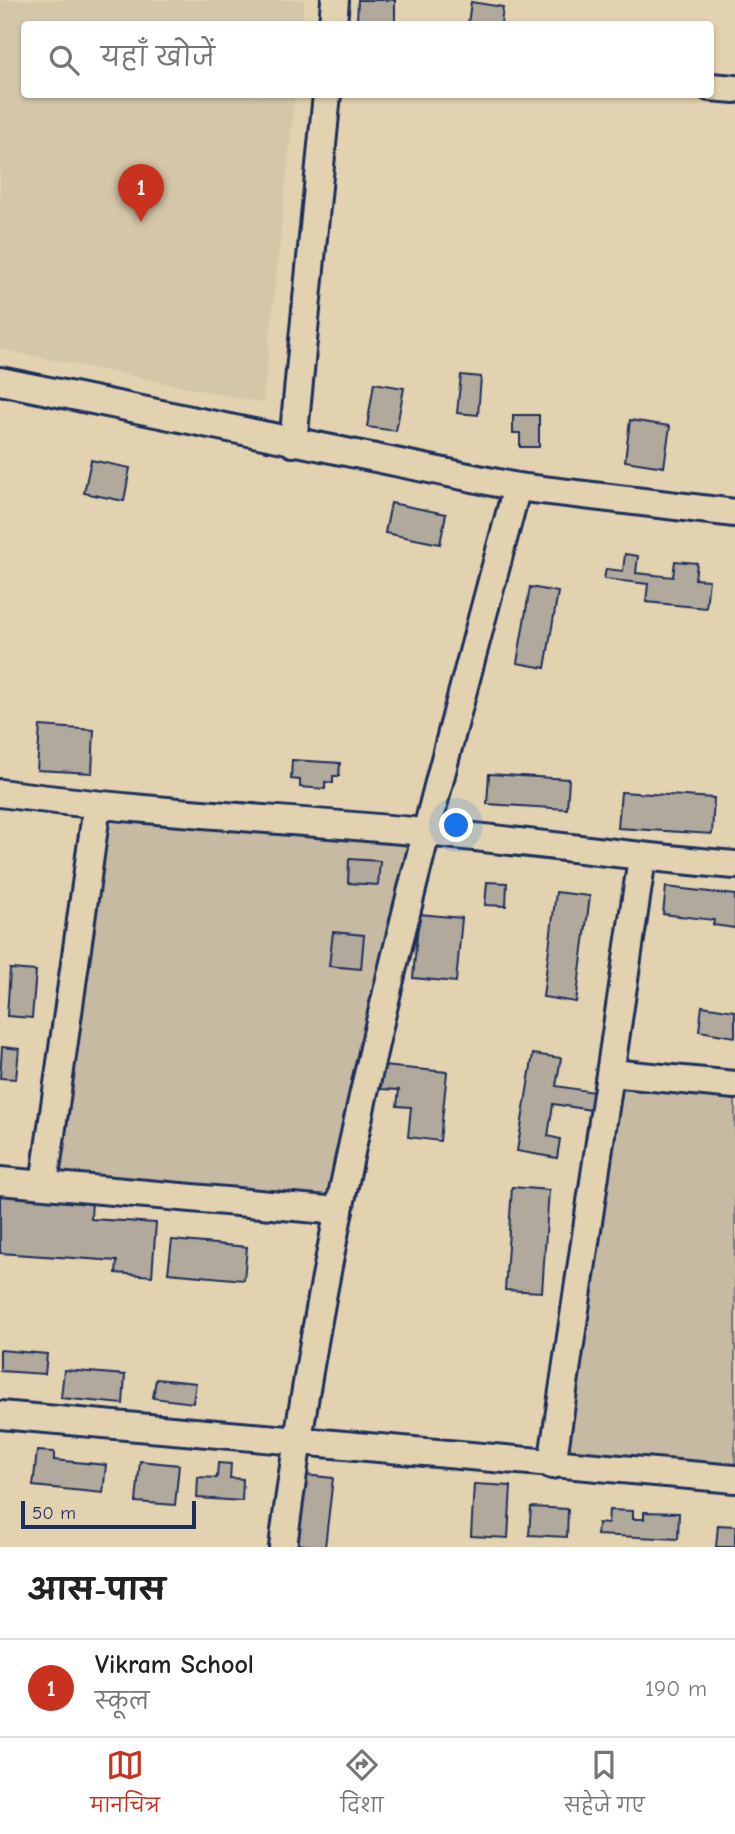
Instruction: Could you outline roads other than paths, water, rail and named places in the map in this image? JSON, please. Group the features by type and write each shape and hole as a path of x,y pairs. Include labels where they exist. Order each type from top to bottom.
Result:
{"street":[{"path":"333,21 335,0"},
{"path":"714,87 735,89"},
{"path":"293,443 327,98"},
{"path":"0,381 517,488 735,513"},
{"path":"283,1547 296,1441 339,1211 425,832 517,488"},
{"path":"0,793 97,806 425,832 642,858 735,865"},
{"path":"44,1184 97,806"},
{"path":"552,1465 642,858"},
{"path":"611,1073 735,1085"},
{"path":"0,1181 339,1211"},
{"path":"0,1415 735,1479"}],"place":[{"name":"Vikram School","path":"141,222"}]}
